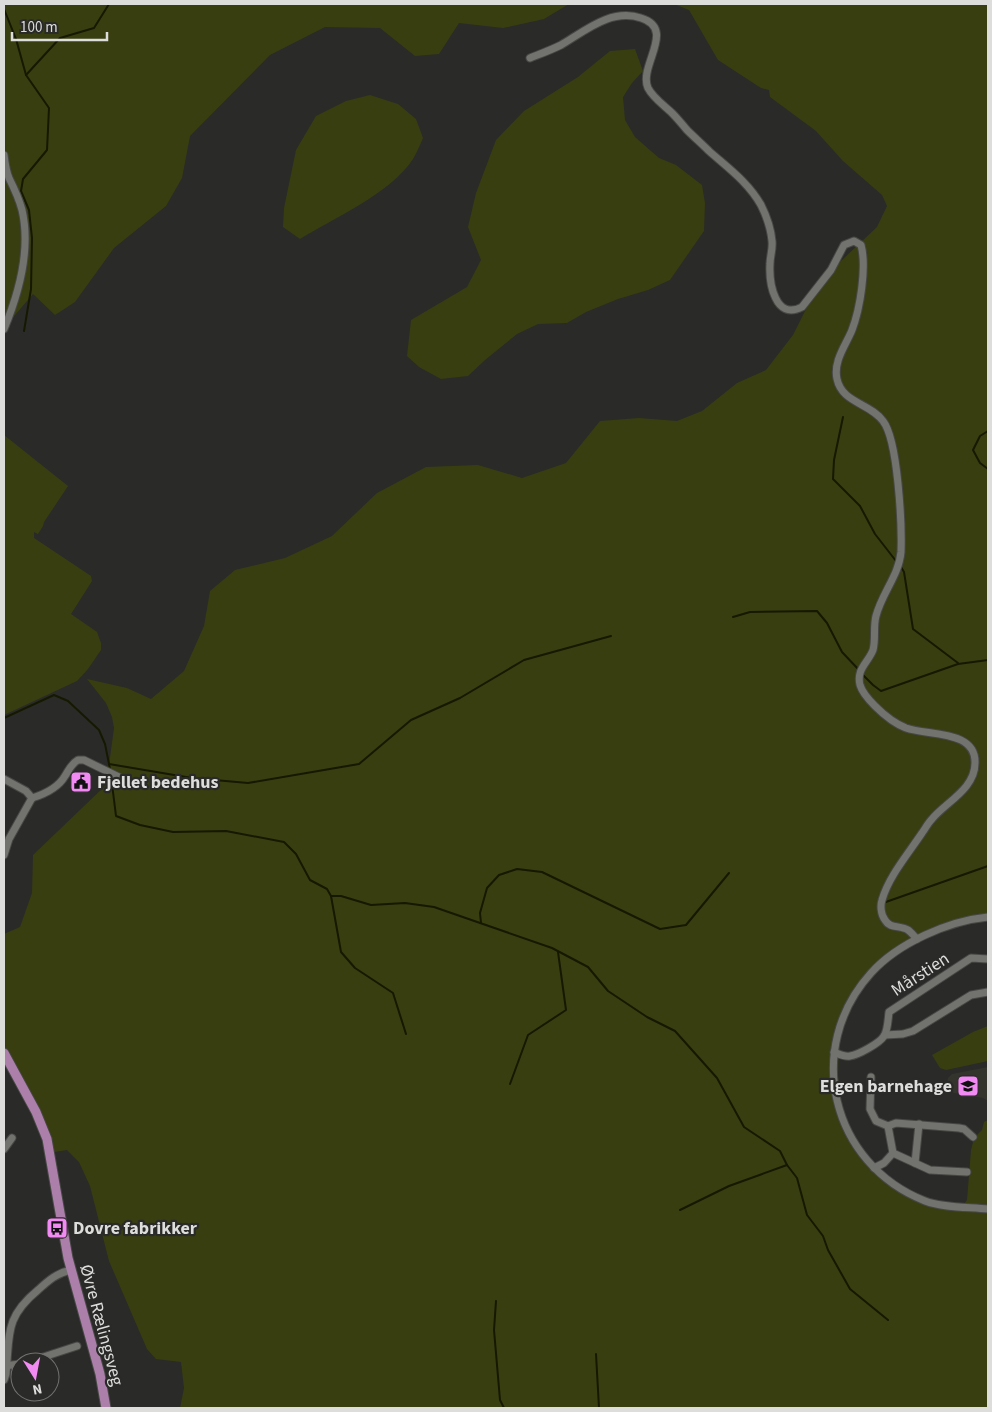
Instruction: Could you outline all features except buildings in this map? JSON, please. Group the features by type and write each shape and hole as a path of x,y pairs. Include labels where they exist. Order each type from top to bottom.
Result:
{"main road":[{"name":"Øvre Rælingsveg","path":"4,1053 36,1112 47,1139 71,1270 102,1382 106,1408"}],"street":[{"path":"530,58 559,46 603,20 631,16 643,18 651,24 656,30 657,38 648,67 648,88 687,130 731,168 747,185 761,205 770,229 772,242 771,284 777,302 784,308 796,310 802,307 831,270 844,245 854,241 861,245 863,257 862,278 857,312 838,362 837,380 845,395 877,414 889,431 898,484 901,549 896,571 876,614 873,649 860,671 861,687 872,703 896,724 916,731 962,739 970,745 975,756 975,770 970,781 964,790 931,820 897,871 882,899 882,915 887,923 891,926 908,930 917,938"},
{"path":"4,156 8,176 22,210 24,247 21,278 4,330"},
{"path":"4,855 9,838 32,798 42,795 59,784 70,766 78,760 84,760 121,778"},
{"path":"4,779 26,791 32,798"},
{"path":"988,917 940,928 917,938 889,957 871,973 846,1010 837,1035 832,1072 836,1099 854,1144 874,1168 895,1186 927,1202 988,1209"},
{"name":"Mårstien","path":"885,1035 889,1012 971,958 988,959"},
{"path":"834,1052 841,1056 858,1054 885,1035 903,1034 912,1031 971,995 988,992"},
{"path":"871,1077 870,1109 876,1121 888,1126 896,1123 964,1129 973,1137"},
{"path":"915,1163 919,1124"},
{"path":"888,1126 893,1153"},
{"path":"4,1149 12,1138"},
{"path":"874,1168 893,1153"},
{"path":"893,1153 930,1170 967,1172"},
{"path":"4,1380 10,1330 18,1310 26,1300 52,1278 71,1270"},
{"path":"59,1352 77,1346"}],"shaded area":[{"name":"Elgen barnehage","path":"988,1067 988,1101 983,1098 954,1093 949,1089 948,1078 952,1074"}],"green space":[{"path":"4,4 569,4 544,19 503,28 459,23 439,54 415,56 380,28 325,27 270,55 190,136 182,178 166,206 114,248 75,302 55,315 33,294 4,328"},
{"path":"674,4 988,4 988,921 953,927 931,936 887,960 855,996 839,1036 838,1076 840,1099 846,1122 870,1161 894,1188 926,1205 962,1207 967,1200 971,1150 974,1138 982,1130 984,1122 988,1120 988,1408 180,1408 184,1388 181,1362 156,1359 147,1349 109,1261 90,1186 79,1162 67,1150 48,1153 33,1109 16,1085 4,1063 4,934 20,927 32,893 33,855 105,786 103,773 109,765 114,728 106,703 87,679 127,688 151,699 184,671 204,626 210,591 235,570 285,558 332,536 377,493 426,467 478,465 522,478 566,463 600,421 639,418 677,421 702,411 737,383 766,370 793,335 812,297 841,261 877,227 887,206 882,195 843,161 816,131 770,97 769,90 761,88 718,60 689,10"},
{"path":"635,49 643,71 623,97 625,120 635,137 659,158 676,165 702,185 705,203 704,231 670,280 648,290 618,299 586,312 567,323 538,324 517,334 468,376 441,379 419,367 407,356 411,320 467,287 481,260 468,227 476,193 496,140 524,111 578,77 610,51"},
{"path":"370,95 398,104 416,119 423,138 417,151 403,171 377,194 300,239 283,227 284,208 296,150 316,116 346,101"},
{"path":"4,435 68,486 38,534 34,532 34,538 91,576 92,581 71,614 97,632 101,643 101,650 77,681 4,715"},
{"path":"988,1026 988,1061 946,1070 940,1068 932,1055 973,1032"}],"waterway":[{"path":"26,75 60,38 94,28 109,4"},
{"path":"4,9 16,39 26,75 49,108 47,150 23,179 21,191 29,210 32,238 31,289 24,331"},
{"path":"843,417 834,460 833,479 860,506 875,534 896,561"},
{"path":"988,431 980,436 973,450 980,463 988,469"},
{"path":"901,567 904,572 913,629 958,663"},
{"path":"733,617 750,612 817,611 827,623 842,652 859,670"},
{"path":"109,764 192,778 248,783 359,764 411,720 460,698 524,660 611,636"},
{"path":"862,674 881,691 958,664 988,660"},
{"path":"4,718 54,695 68,701 99,730 105,744 110,769"},
{"path":"111,776 116,816 140,825 173,832 226,831 284,842 296,854 310,880 327,889 331,896 341,896 371,905 405,903 434,907 552,948 588,967 608,991 647,1017 675,1031 717,1078 744,1127 780,1151 787,1165 797,1178 807,1215 823,1236 828,1250 850,1289 888,1320"},
{"path":"883,903 988,866"},
{"path":"481,923 480,913 487,888 499,875 517,869 542,872 660,929 686,925 729,873"},
{"path":"331,896 341,952 355,968 393,993 406,1034"},
{"path":"510,1084 528,1035 566,1010 558,952"},
{"path":"680,1210 729,1186 787,1165"},
{"path":"496,1301 494,1330 500,1400 504,1408"},
{"path":"596,1354 599,1408 597,1408"}],"place":[{"name":"Fjellet bedehus","path":"81,782"},
{"name":"Elgen barnehage","path":"968,1086"},
{"name":"Dovre fabrikker","path":"57,1228"}]}
